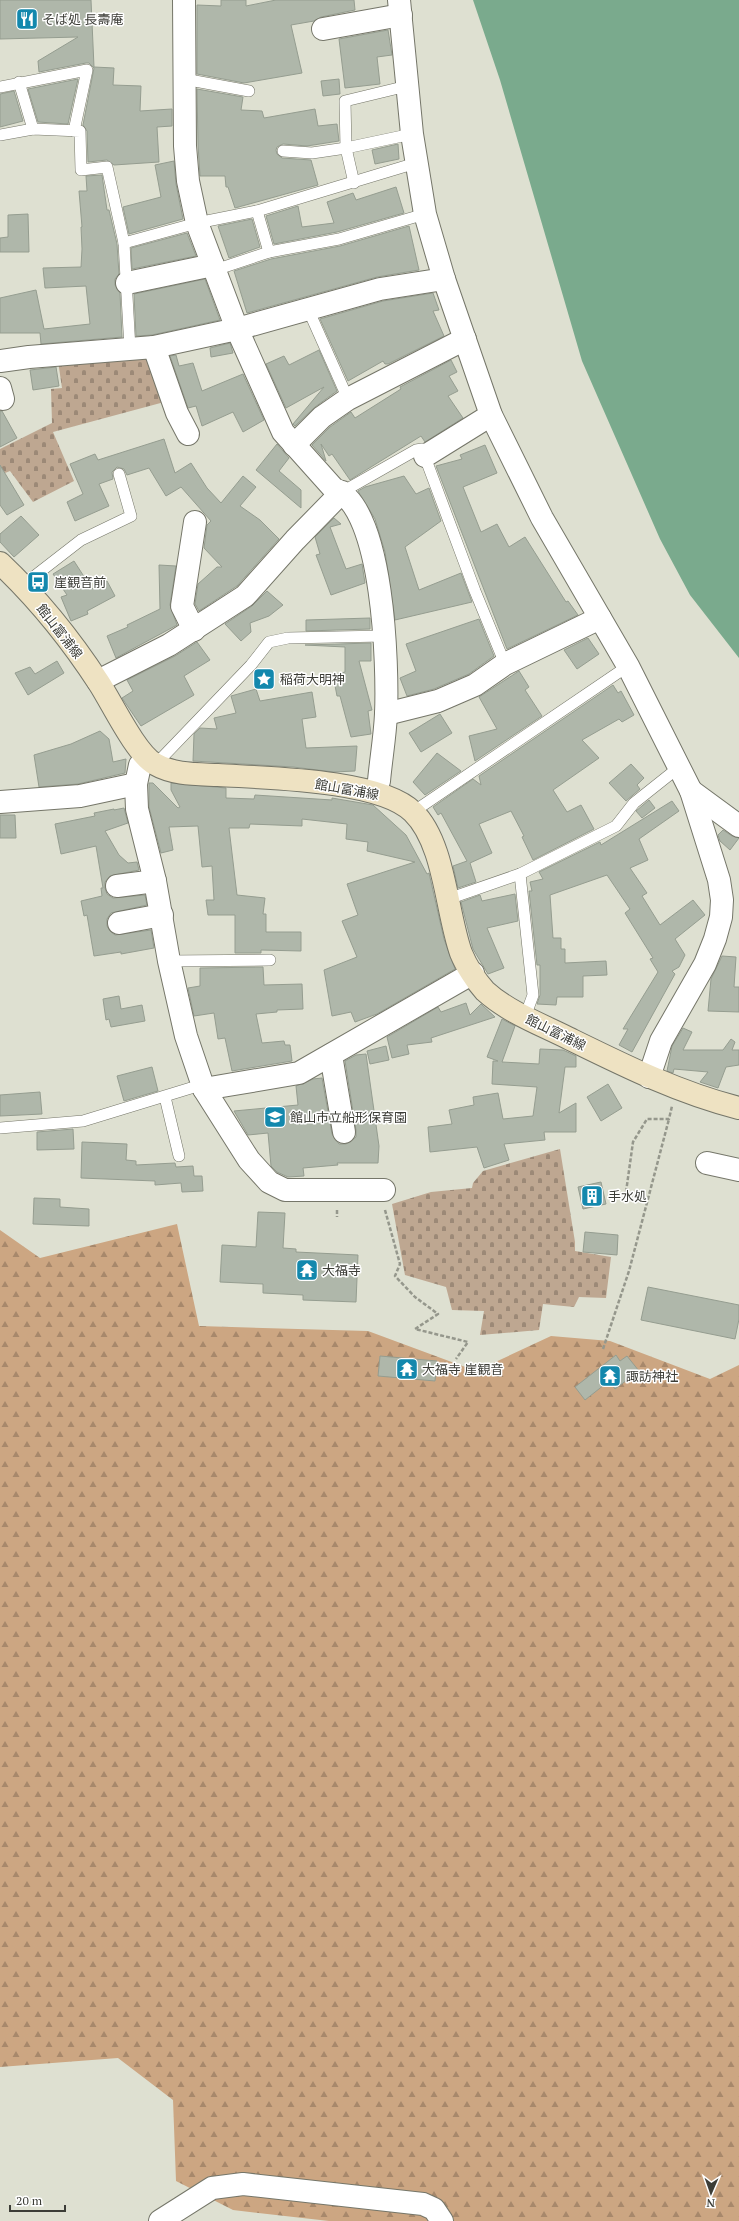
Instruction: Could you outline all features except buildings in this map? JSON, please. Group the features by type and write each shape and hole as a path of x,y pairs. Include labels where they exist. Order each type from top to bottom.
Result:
{"main road":[{"name":"館山富浦線","path":"0,563 23,585 98,681 150,762 171,772 279,779 375,791 394,799 413,812 425,830 436,853 462,954 472,973 484,990 525,1017 649,1077 739,1108"}],"street":[{"path":"184,0 184,146 188,181 197,223 237,329 283,432 334,489 342,492 351,499 366,529 376,561 383,636 386,714 379,781 375,791"},
{"path":"323,28 400,8 412,134 425,214 444,278 491,415 542,518 628,666 678,768 691,791 719,880 722,900 721,917 705,964 661,1040 649,1077"},
{"path":"127,283 214,267"},
{"path":"0,361 154,347 237,329 380,289 444,278"},
{"path":"294,445 322,417 348,399 465,339"},
{"path":"154,347 177,413 188,434"},
{"path":"426,456 491,415"},
{"path":"98,681 194,630 246,596 295,540 342,492"},
{"path":"194,630 182,606 195,522"},
{"path":"386,714 438,701 475,685 505,664 600,618"},
{"path":"150,762 140,765 136,784 137,809 155,881 169,961 186,1036 204,1086 249,1160 269,1182 285,1190 384,1190"},
{"path":"0,802 80,796 136,784"},
{"path":"691,791 739,826"},
{"path":"117,886 155,881"},
{"path":"119,923 162,915"},
{"path":"204,1086 299,1073 472,973"},
{"path":"331,1055 344,1132"},
{"path":"707,1163 739,1170"},
{"path":"160,2221 212,2188 243,2184 423,2204 434,2209 442,2221"}],"lane":[{"path":"0,87 19,82 87,70 74,131"},
{"path":"184,79 249,91"},
{"path":"19,82 33,129"},
{"path":"354,183 346,148 345,102 407,86"},
{"path":"0,135 33,129 80,131 82,170 107,168 124,243 130,349"},
{"path":"283,151 312,153 346,148 412,134"},
{"path":"124,243 197,223 257,211 354,183 416,163"},
{"path":"257,211 269,252"},
{"path":"214,267 269,252 339,239 425,214"},
{"path":"308,309 348,399"},
{"path":"342,492 416,450 422,449 426,456 475,591 505,664"},
{"path":"23,585 81,540 131,516 119,474"},
{"path":"150,762 251,665 269,642 288,638 383,636"},
{"path":"413,812 628,666"},
{"path":"448,899 520,874 616,826 634,803 678,768"},
{"path":"520,874 533,995 525,1017"},
{"path":"169,961 270,960"},
{"path":"0,1128 83,1120 204,1086"},
{"path":"165,1097 179,1156"}],"path":[{"path":"603,1350 629,1271 678,1088"},
{"path":"626,1192 633,1142 647,1119 669,1119"},
{"path":"384,1190 386,1218 400,1264 395,1276 415,1297 438,1314 414,1329 468,1342 456,1359"}],"green space":[{"path":"151,351 168,401 53,432 74,481 33,502 10,471 0,475 0,449 52,423 51,389 62,388 58,361"},
{"path":"560,1149 575,1242 575,1251 611,1257 606,1298 579,1297 574,1307 543,1304 539,1330 480,1335 484,1311 452,1310 446,1287 405,1275 392,1204 431,1192 472,1188 473,1183 483,1171"},
{"path":"177,1224 199,1326 368,1331 476,1371 551,1336 610,1341 710,1379 739,1365 739,2221 329,2221 233,2210 176,2181 173,2100 118,2058 0,2067 0,1230 40,1258"}],"shaded area":[{"path":"473,0 739,0 739,658 690,595 660,539 582,361 500,80"}],"place":[{"name":"そば処 長壽庵","path":"27,19"},
{"name":"崖観音前","path":"38,582"},
{"name":"稲荷大明神","path":"264,679"},
{"name":"館山市立船形保育園","path":"275,1117"},
{"name":"手水処","path":"592,1196"},
{"name":"大福寺","path":"307,1270"},
{"name":"大福寺 崖観音","path":"407,1369"},
{"name":"諏訪神社","path":"610,1376"}]}
